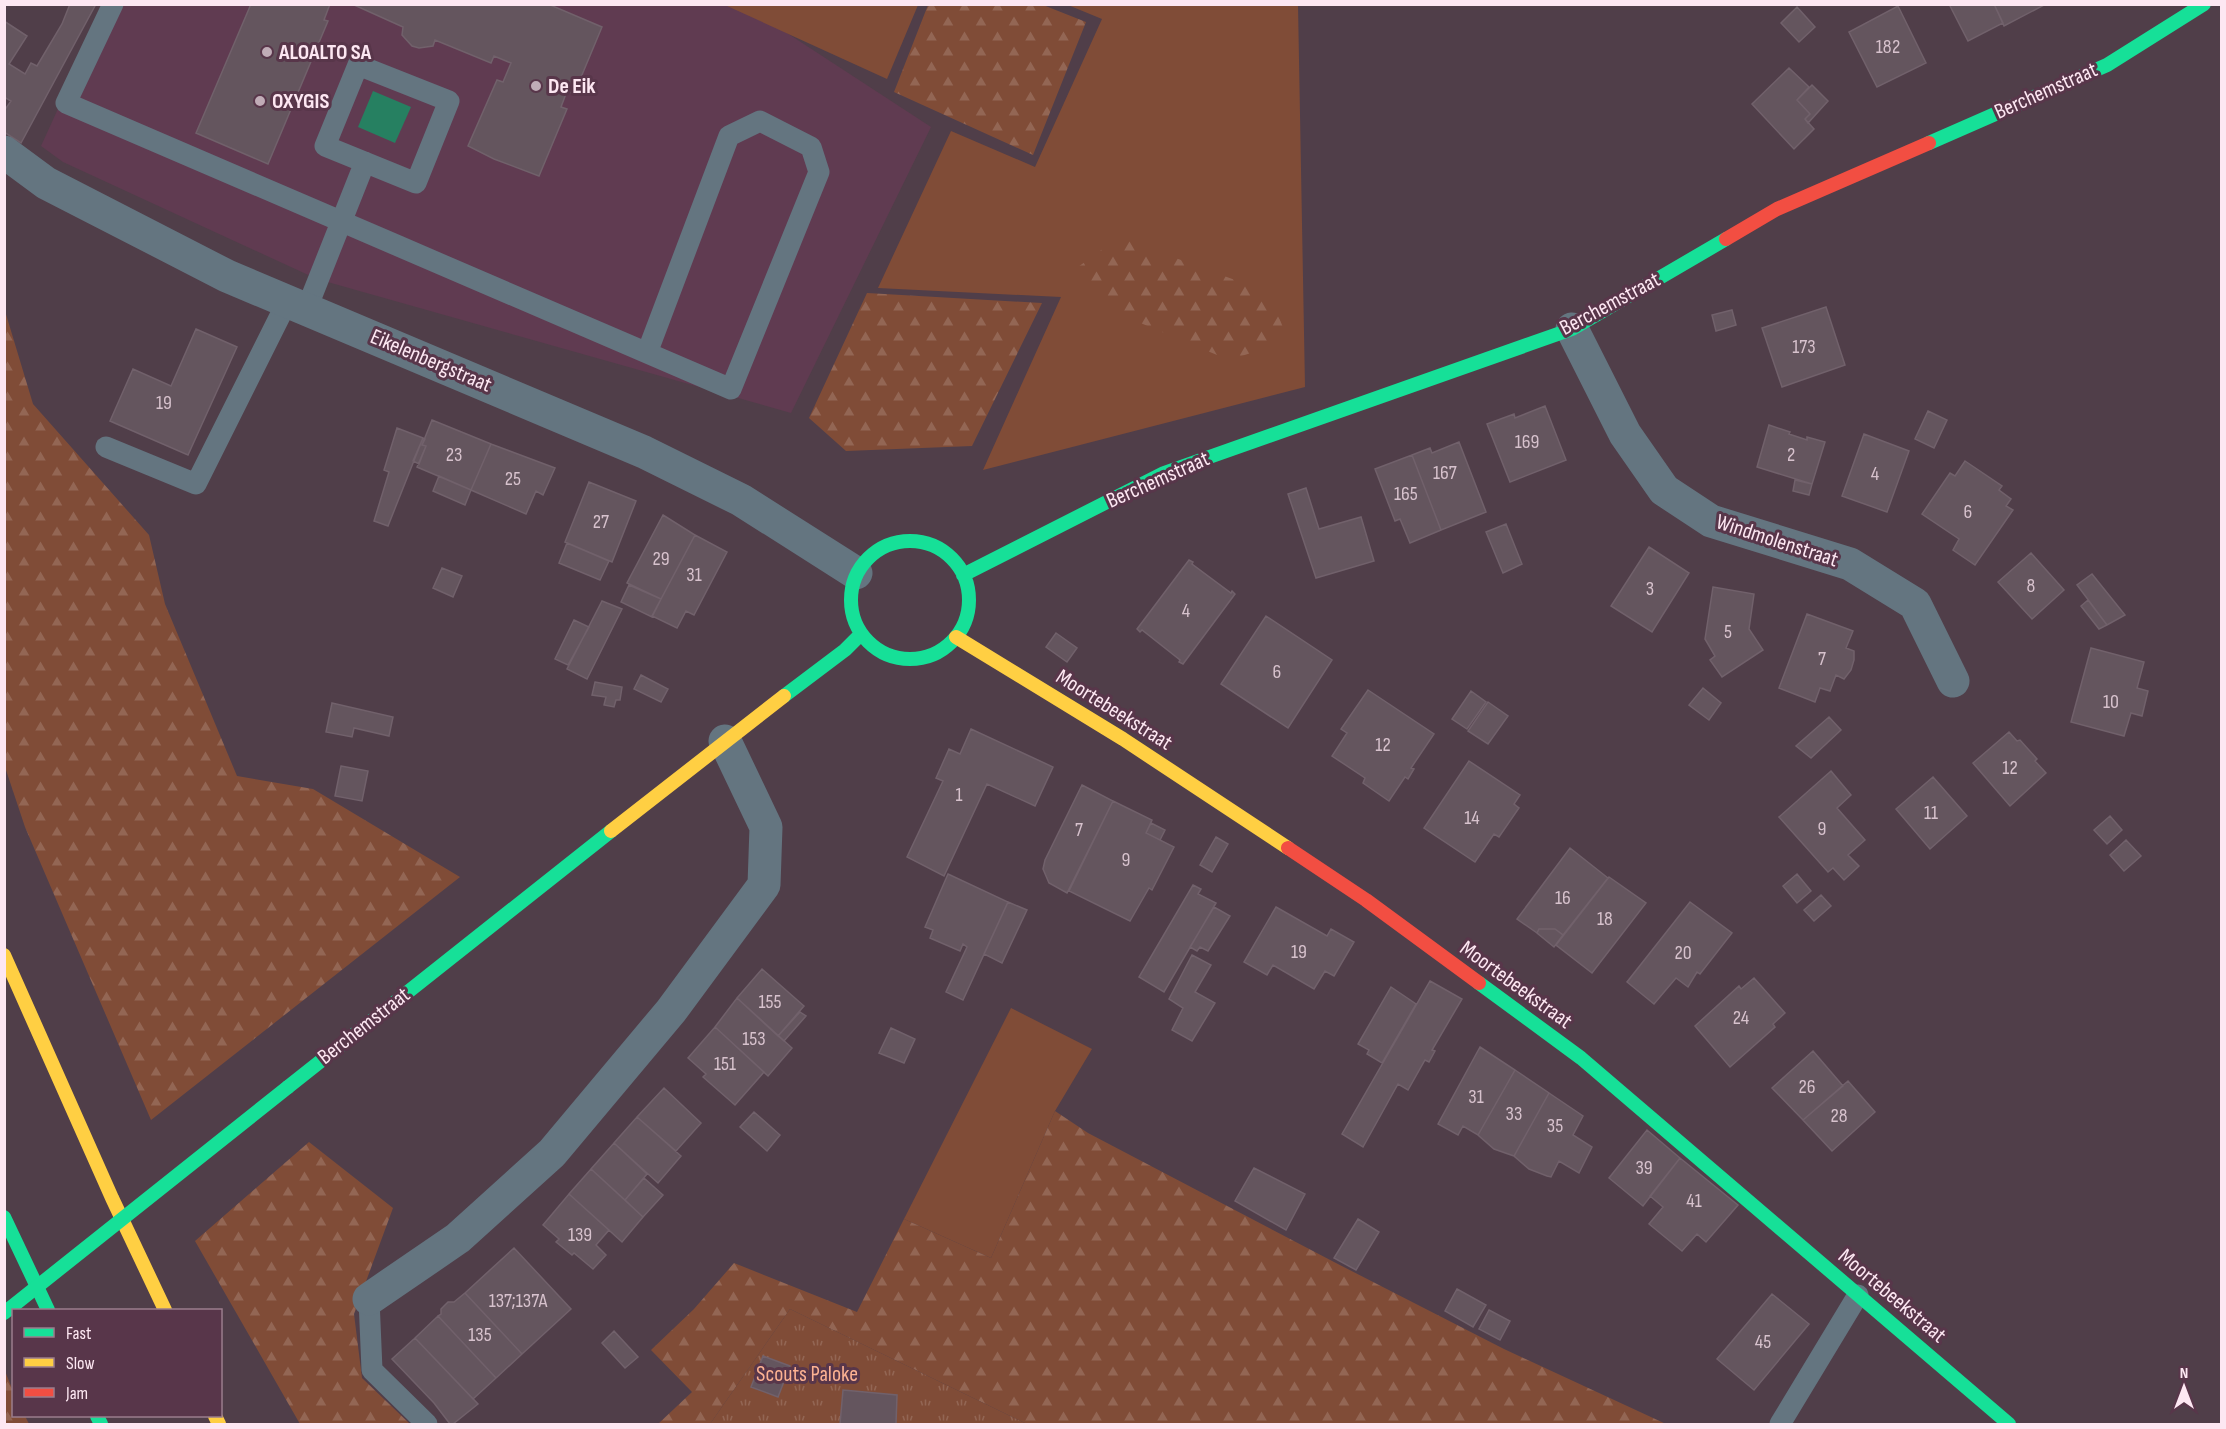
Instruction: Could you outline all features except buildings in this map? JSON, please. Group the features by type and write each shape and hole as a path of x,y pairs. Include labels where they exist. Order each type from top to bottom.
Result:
{"main road":[{"name":"Berchemstraat","path":"963,575 1164,473 1572,329 1777,209 2107,65 2204,4"},
{"path":"917,541 938,548 953,559 963,575 969,601 964,623 956,637 942,650 919,658 889,656 872,646 861,634 852,616 850,596 856,573 871,555 895,542 917,541"},
{"name":"Berchemstraat","path":"4,1313 725,741 845,650 861,634"},
{"name":"Moortebeekstraat","path":"956,637 1123,739 1366,900 1581,1058 2009,1425"},
{"path":"4,955 164,1309"},
{"path":"4,1217 47,1309"}],"street":[{"name":"Eikelenbergstraat","path":"4,152 46,183 226,276 644,452 741,500 856,573"},
{"name":"Windmolenstraat","path":"1572,329 1625,434 1664,490 1711,520 1850,564 1915,604 1953,681"},
{"path":"369,1299 458,1238 552,1153 671,1011 764,885 766,827 725,741"}],"lane":[{"path":"113,4 66,103 341,221 647,353 731,389 819,172 811,147 760,121 729,136 647,353"},
{"path":"358,65 449,101 416,183 365,162 325,146 358,65"},
{"path":"106,447 196,484 297,305 341,221 365,162"},
{"path":"1780,1425 1858,1295"},
{"path":"369,1299 372,1370 427,1425"}],"shaded area":[{"path":"106,4 744,5 931,127 791,413 317,279 63,162 41,146"},
{"path":"373,91 411,107 395,143 358,127"}],"green space":[{"path":"725,5 918,5 887,79"},
{"path":"928,5 1043,5 1086,22 1033,155 894,92"},
{"path":"1068,5 1298,5 1305,387 983,470 1061,297 878,288 951,131 1035,167 1102,19"},
{"path":"1119,237 1270,293 1288,341 1229,360 1119,314 1078,267"},
{"path":"867,293 1042,303 972,446 846,451 809,418"},
{"path":"5,311 33,404 149,535 165,604 237,776 313,789 460,877 151,1120 25,827 5,767"},
{"path":"1011,1008 1092,1049 1055,1111 991,1258 904,1219"},
{"path":"1055,1111 1088,1133 1334,1262 1504,1349 1666,1424 1027,1424 790,1309 710,1424 658,1424 692,1392 651,1350 694,1309 734,1263 857,1312 904,1219 991,1258"},
{"path":"309,1142 393,1208 354,1314 362,1378 410,1424 300,1424 195,1241"},
{"name":"Scouts Paloke","path":"790,1309 1027,1424 710,1424"},
{"path":"5,1371 12,1388 12,1417 26,1417 29,1424 5,1424"}],"traffic: fast":[{"path":"1929,143 2107,65 2204,4"},
{"path":"963,575 1164,473 1572,329 1726,239"},
{"path":"910,541 932,546 952,558 964,578 969,600 964,622 952,642 932,654 910,659 888,654 868,642 856,622 851,600 856,578 868,558 888,546 910,541"},
{"path":"784,696 845,650 861,634"},
{"path":"288,1087 611,831"},
{"path":"1479,983 1581,1058 2009,1424"},
{"path":"4,1313 288,1087"},
{"path":"4,1217 48,1309"},
{"path":"98,1417 101,1424"}],"traffic: slow":[{"path":"956,637 1123,739 1288,848"},
{"path":"611,831 784,696"},
{"path":"4,955 112,1198 165,1309"},
{"path":"216,1417 219,1424"}],"traffic: jam":[{"path":"1726,239 1777,209 1929,143"},
{"path":"1288,848 1366,900 1479,983"}],"place":[{"name":"ALOALTO SA","path":"267,52"},
{"name":"De Eik","path":"536,86"},
{"name":"OXYGIS","path":"260,101"}]}
